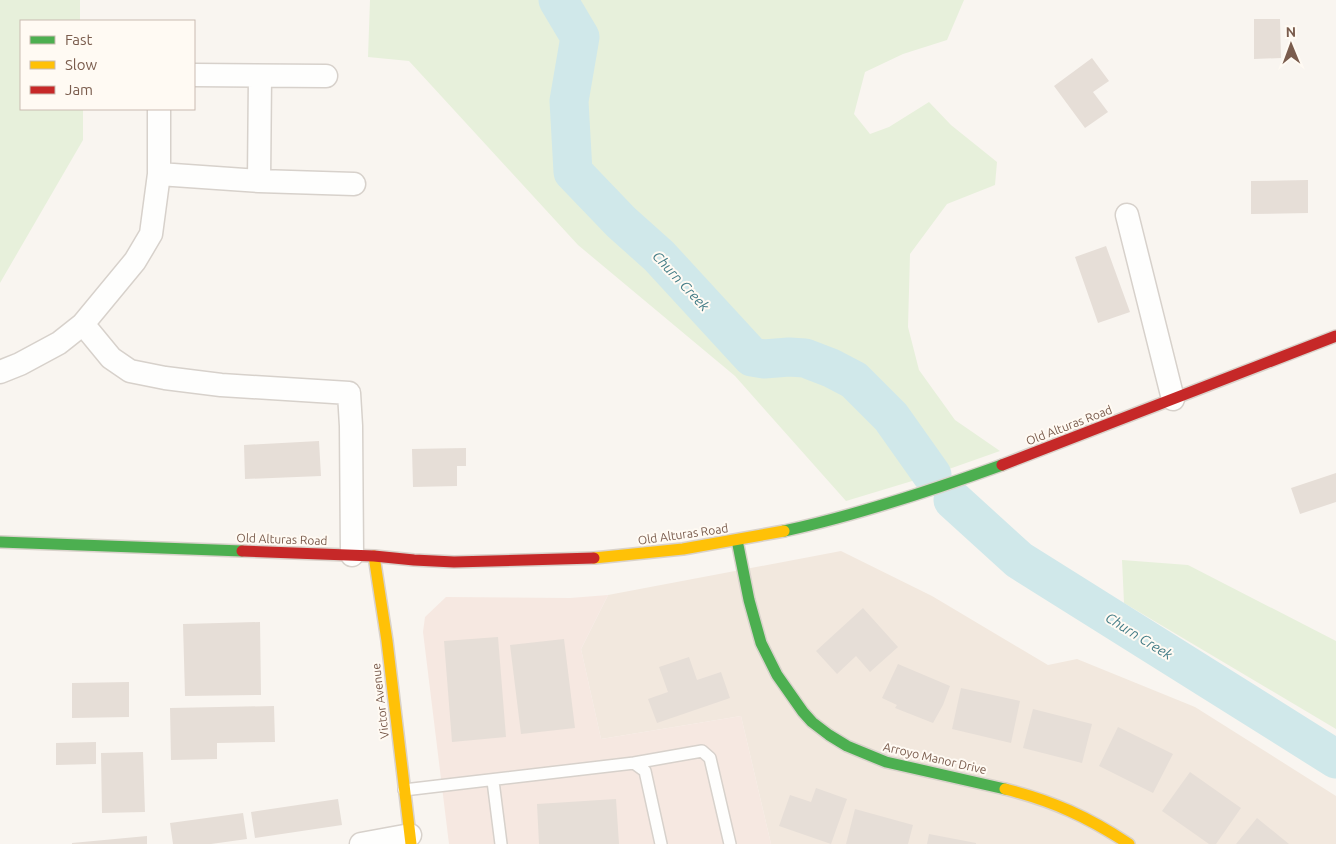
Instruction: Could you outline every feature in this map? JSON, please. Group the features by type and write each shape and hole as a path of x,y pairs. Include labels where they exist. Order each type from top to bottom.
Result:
{"main road":[{"name":"Old Alturas Road","path":"0,542 352,555 394,559 476,562 630,556 705,546 851,514 903,500 1008,463 1336,336"},
{"name":"Arroyo Manor Drive","path":"737,540 753,621 768,658 799,706 811,721 828,735 880,761 971,781 1043,800 1074,812 1129,844"},
{"name":"Victor Avenue","path":"374,556 387,641 411,839"}],"street":[{"path":"195,75 326,76"},
{"path":"259,181 260,76"},
{"path":"0,372 20,364 58,343 83,324 135,261 150,234 158,174 159,110"},
{"path":"158,174 259,181 354,184"},
{"path":"1127,215 1173,399"},
{"path":"83,324 112,358 130,371 165,378 222,385 349,393 352,555"},
{"path":"361,844 411,839"}],"lane":[{"path":"404,790 634,763 702,751 710,758 730,844"},
{"path":"634,763 645,771 661,844"},
{"path":"493,781 502,844"}],"shaded area":[{"path":"841,551 932,596 1048,665 1077,659 1195,707 1336,796 1336,844 771,844 741,716 601,739 581,649 608,595"},
{"path":"608,595 581,649 601,739 741,716 771,844 449,844 423,632 425,617 446,597 570,598"}],"green space":[{"path":"0,0 80,0 80,20 20,20 20,110 83,110 83,140 0,283"},
{"path":"370,0 964,0 947,40 903,54 865,72 854,114 870,134 889,127 929,102 951,125 997,162 995,185 947,204 910,254 908,327 919,370 955,420 1000,451 932,475 846,501 735,376 578,245 409,61 368,57"},
{"path":"1122,560 1188,565 1336,641 1336,729 1124,603"}],"building":[{"path":"1254,19 1280,19 1281,58 1254,59"},
{"path":"1092,58 1109,81 1093,92 1108,112 1085,128 1054,86"},
{"path":"1308,180 1308,213 1251,214 1251,181"},
{"path":"1106,246 1130,312 1098,323 1075,257"},
{"path":"319,441 321,476 245,479 244,445"},
{"path":"466,448 466,466 457,466 457,486 413,487 412,449"},
{"path":"1336,473 1336,502 1300,514 1291,488"},
{"path":"863,608 898,647 870,672 856,656 837,674 816,651"},
{"path":"260,622 261,695 185,696 183,624"},
{"path":"498,637 506,737 452,742 444,641"},
{"path":"564,639 575,728 521,734 510,645"},
{"path":"689,657 697,680 721,672 730,698 657,723 648,699 668,692 659,667"},
{"path":"898,664 950,686 943,705 933,723 895,708 897,705 882,698"},
{"path":"129,682 129,717 72,718 72,683"},
{"path":"961,688 1020,701 1011,743 952,729"},
{"path":"274,706 275,742 217,743 217,759 171,760 170,708"},
{"path":"1033,709 1092,724 1082,763 1023,748"},
{"path":"1118,727 1173,754 1153,793 1099,766"},
{"path":"96,742 96,764 56,765 56,743"},
{"path":"143,752 145,812 102,813 101,753"},
{"path":"1190,772 1241,808 1216,844 1209,844 1162,811"},
{"path":"816,788 847,799 831,844 779,826 790,795 811,802"},
{"path":"338,799 342,825 255,838 251,812"},
{"path":"616,799 619,844 539,844 537,804"},
{"path":"855,809 913,825 908,844 846,844"},
{"path":"243,813 247,839 211,844 173,844 170,823"},
{"path":"1257,818 1289,844 1236,844"},
{"path":"929,834 976,843 976,844 927,844"},
{"path":"147,836 147,844 72,844 72,843"}],"waterway":[{"name":"Churn Creek","path":"558,0 580,37 569,101 573,172 621,222 659,256 752,357 764,359 805,358 831,368 854,380 891,417 932,475"},
{"name":"Churn Creek","path":"953,500 1019,560 1336,759"}],"traffic: fast":[{"path":"784,531 894,502 1002,465"},
{"path":"737,540 749,600 761,643 777,675 812,722 847,746 886,762 1005,789"},
{"path":"0,542 242,551"}],"traffic: slow":[{"path":"594,558 683,549 784,531"},
{"path":"374,556 387,641 411,844"},
{"path":"1005,789 1070,811 1129,844"}],"traffic: jam":[{"path":"1002,465 1336,336"},
{"path":"242,551 374,556 454,562 594,558"}]}
